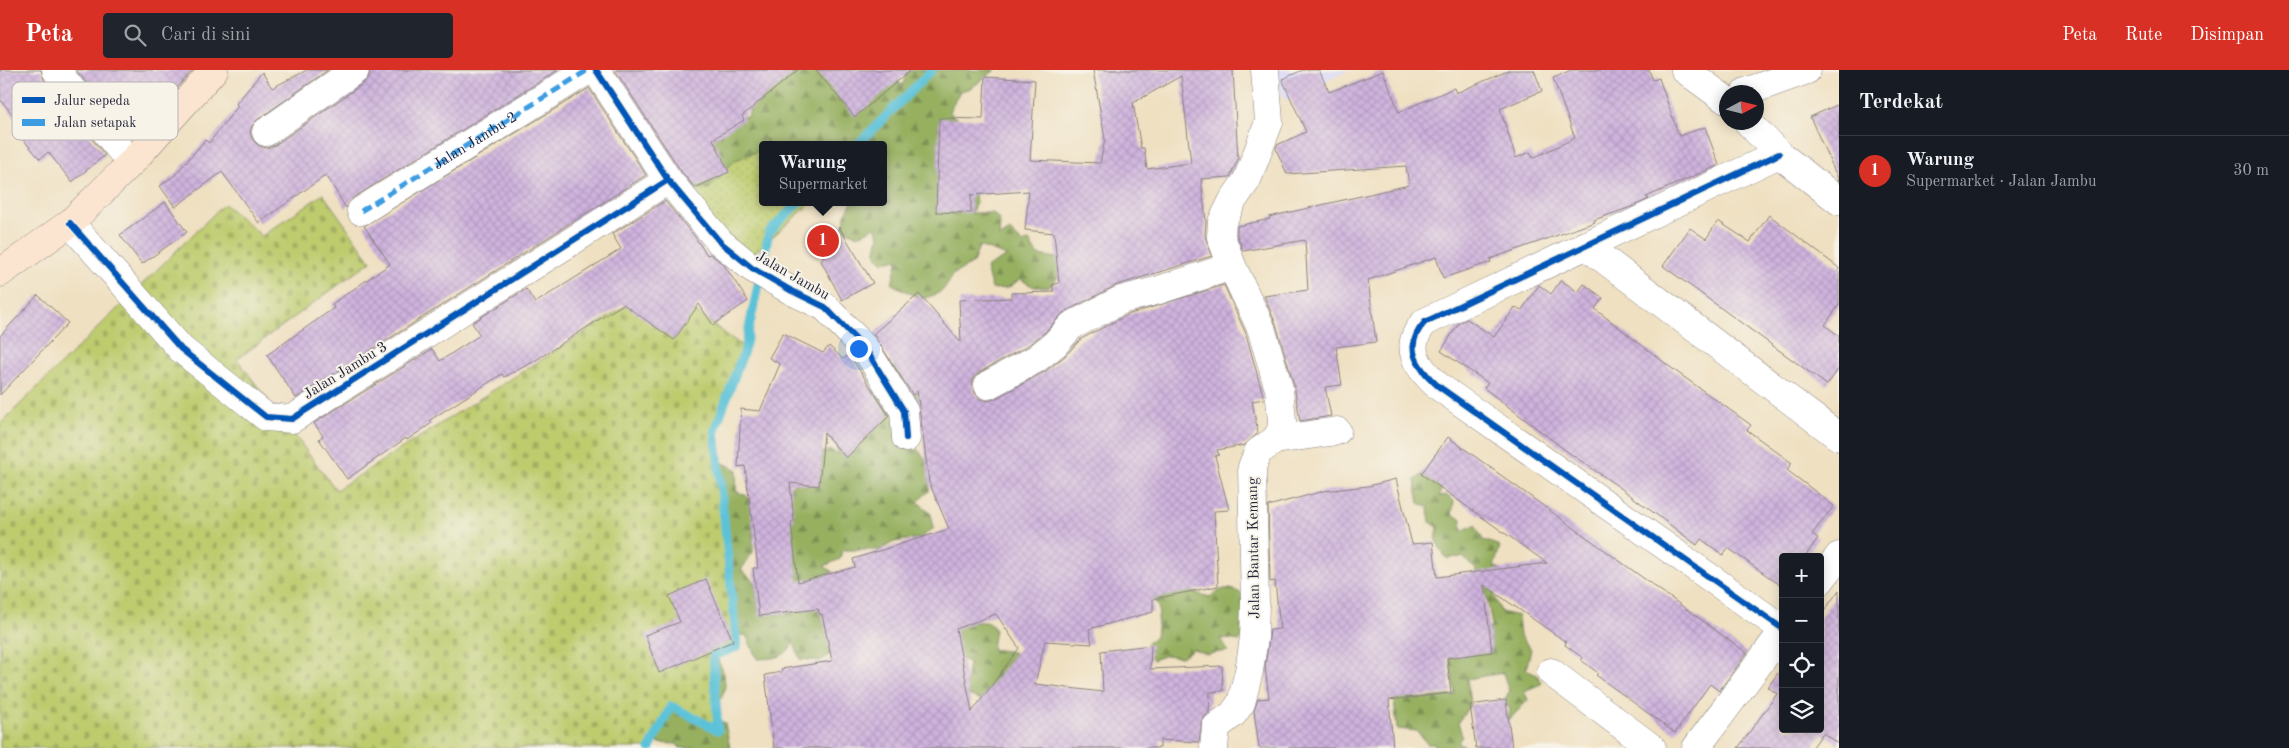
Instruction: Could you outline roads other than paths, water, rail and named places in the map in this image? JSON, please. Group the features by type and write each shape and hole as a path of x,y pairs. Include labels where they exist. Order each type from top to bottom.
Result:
{"street":[{"path":"56,70 66,82"},
{"path":"178,110 214,70"},
{"path":"266,132 355,70"},
{"name":"Jalan Jambu 2","path":"361,211 588,70"},
{"name":"Jalan Jambu","path":"596,70 668,180 720,242 752,268 825,307 865,348 904,411 906,438"},
{"path":"1265,70 1269,122 1247,180 1233,200 1222,222 1221,237 1232,266 1262,328 1279,389 1282,421 1281,431 1275,440"},
{"path":"1685,70 1719,91"},
{"path":"1764,86 1807,70"},
{"path":"1756,130 1779,154 1839,201"},
{"path":"112,140 131,163"},
{"path":"0,273 70,223 152,140"},
{"path":"1779,154 1425,322 1416,331 1413,345 1416,362 1424,374 1438,386 1779,627"},
{"name":"Jalan Jambu 3","path":"70,223 181,349 266,417 292,419 668,180"},
{"path":"1585,245 1839,437"},
{"path":"988,385 1036,359 1055,344 1071,326 1121,300 1159,290 1232,266"},
{"path":"1275,440 1337,431"},
{"name":"Jalan Bantar Kemang","path":"1214,748 1216,727 1233,714 1240,703 1249,671 1254,638 1255,604 1252,468 1258,452 1275,440"},
{"path":"1824,576 1839,556"},
{"path":"1696,748 1779,635"},
{"path":"1551,672 1652,748"}],"waterway":[{"path":"861,141 932,70"},
{"path":"650,748 671,706 718,730 713,656 737,647 715,430 745,348 769,232 795,206"}],"place":[{"name":"Warung","path":"823,241"}]}
